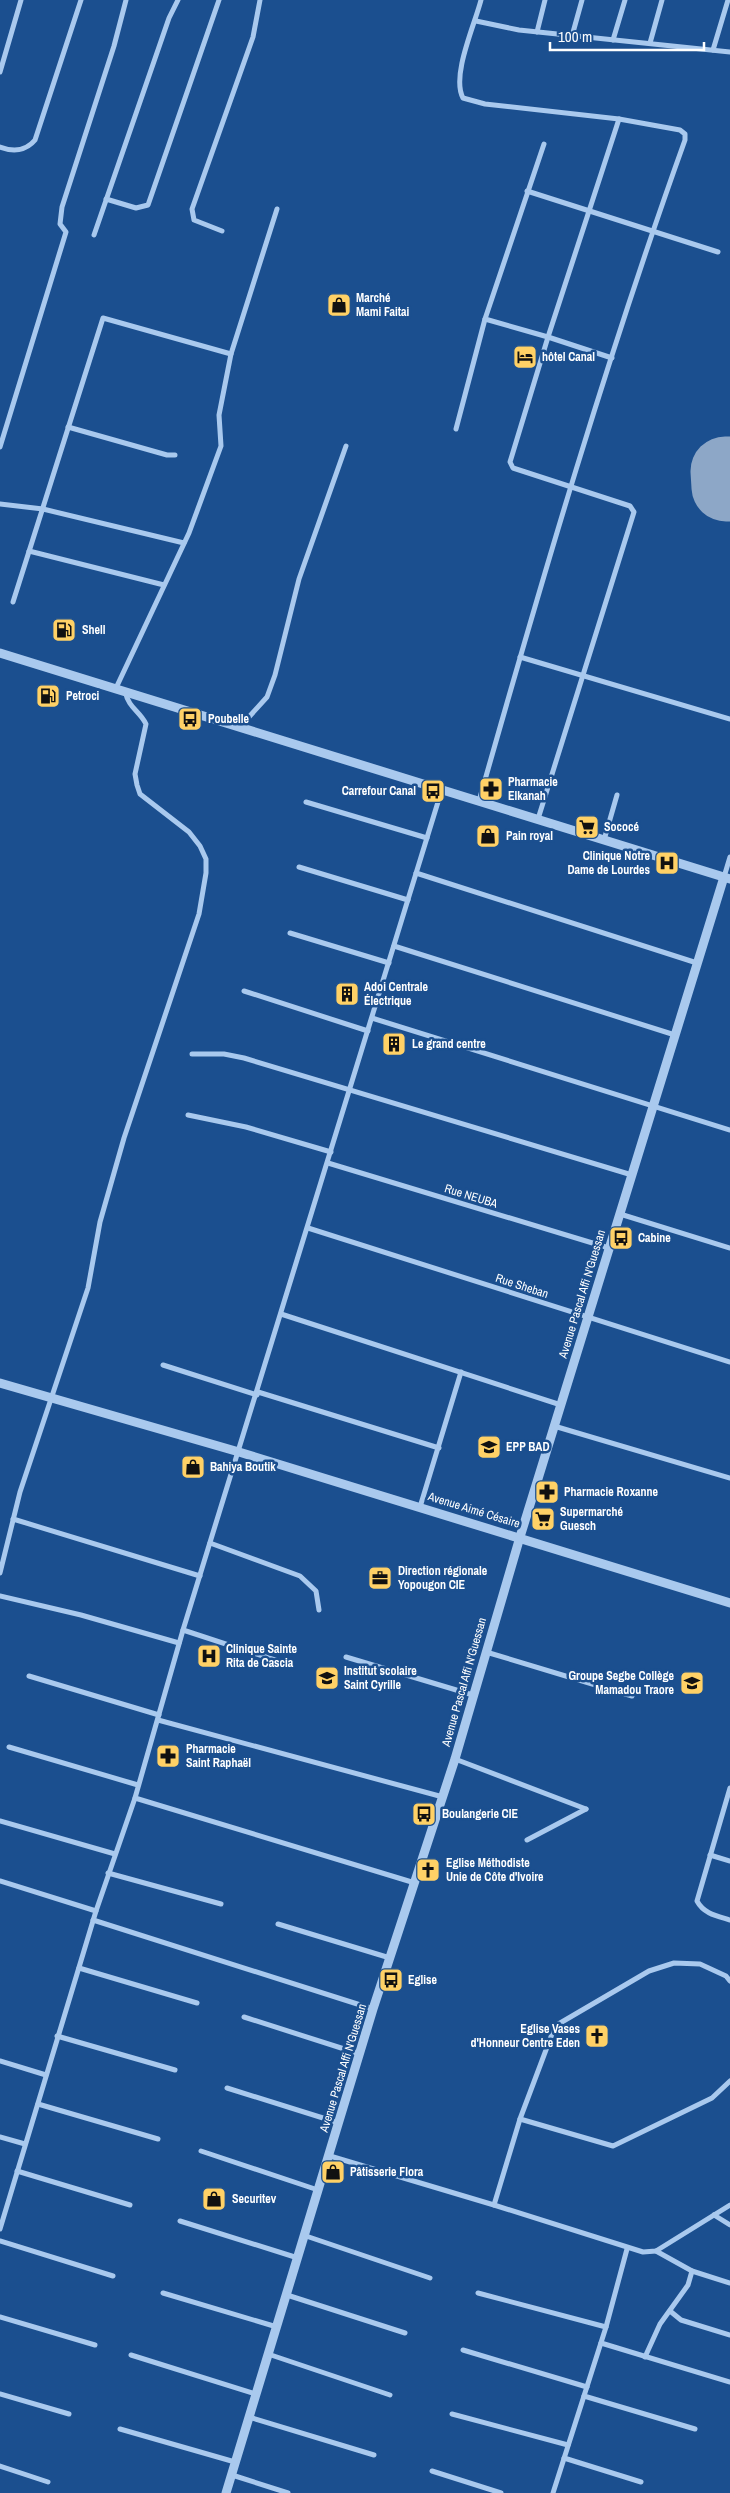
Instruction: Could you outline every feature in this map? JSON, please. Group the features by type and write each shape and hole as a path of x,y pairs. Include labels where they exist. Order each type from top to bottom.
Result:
{"street":[{"path":"0,72 21,0"},
{"path":"0,147 13,151 31,145 35,140 81,0"},
{"path":"0,447 66,232 60,224 62,207 114,46 126,0"},
{"path":"94,234 169,18 178,0"},
{"path":"106,198 136,208 148,205 219,0"},
{"path":"222,231 194,220 192,209 253,37 260,0"},
{"path":"478,801 571,488 653,230 685,140 685,134 680,130 619,119 484,104 463,98 458,90 461,69 481,0"},
{"path":"537,32 545,0"},
{"path":"572,36 582,0"},
{"path":"613,40 625,0"},
{"path":"650,44 662,0"},
{"path":"713,50 728,0"},
{"path":"476,21 504,28 730,52"},
{"path":"538,819 634,512 630,506 571,488 510,465 548,336 619,119"},
{"path":"456,429 485,319 544,144"},
{"path":"527,191 718,252"},
{"path":"121,689 184,542 221,446 220,415 231,354 277,208"},
{"path":"14,602 103,318 231,354"},
{"path":"485,319 548,336 612,358"},
{"path":"68,427 167,455 175,455"},
{"path":"242,727 267,697 275,675 299,579 346,446"},
{"path":"0,504 43,509 184,542"},
{"path":"29,551 164,585"},
{"path":"0,653 727,878 730,857"},
{"path":"520,657 730,718"},
{"path":"0,1574 13,1519 38,1436 52,1400 88,1288 100,1222 124,1138 199,914 206,873 206,859 194,839 140,794 135,774 146,724 143,717 132,708 121,689"},
{"path":"0,2229 3,2211 38,2104 108,1872 135,1798 183,1630 282,1314 442,789"},
{"path":"604,840 617,795"},
{"path":"306,802 427,838"},
{"path":"299,867 408,900"},
{"path":"416,873 697,962"},
{"name":"Avenue Pascal Affi N'Guessan","path":"226,2493 306,2236 373,2009 416,1883 455,1759 485,1652 697,962 727,878"},
{"path":"290,933 389,963"},
{"path":"394,946 675,1035"},
{"path":"244,991 368,1031"},
{"path":"372,1018 730,1130"},
{"path":"192,1054 224,1054 244,1058 632,1175"},
{"path":"188,1115 246,1127 331,1152"},
{"name":"Rue NEUBA","path":"328,1163 609,1248"},
{"path":"620,1214 730,1248"},
{"name":"Rue Sheban","path":"308,1228 730,1362"},
{"path":"282,1314 561,1405"},
{"path":"163,1365 439,1448"},
{"path":"420,1507 461,1372"},
{"name":"Avenue Aimé Césaire","path":"0,1383 52,1400 239,1452 730,1603"},
{"path":"554,1426 730,1478"},
{"path":"13,1519 200,1576"},
{"path":"210,1543 300,1576 316,1591 319,1610"},
{"path":"0,1596 81,1615 180,1643"},
{"path":"183,1630 281,1662"},
{"path":"485,1652 632,1696"},
{"path":"346,1657 473,1695"},
{"path":"29,1676 158,1718 443,1797"},
{"path":"9,1746 138,1785"},
{"path":"455,1759 586,1809 527,1840"},
{"path":"730,1788 697,1901 701,1908 708,1913 730,1920"},
{"path":"135,1798 416,1883"},
{"path":"0,1821 115,1854"},
{"path":"710,1855 730,1861"},
{"path":"108,1872 221,1904"},
{"path":"0,1881 96,1911"},
{"path":"93,1920 373,2009"},
{"path":"278,1924 390,1958"},
{"path":"494,2205 520,2119 555,2026 564,2019 650,1971 674,1963 700,1964 726,1976 730,1981"},
{"path":"79,1968 197,2003"},
{"path":"244,2017 360,2054"},
{"path":"57,2036 175,2070"},
{"path":"0,2061 46,2075"},
{"path":"520,2119 614,2146 712,2098 730,2081"},
{"path":"227,2088 339,2123"},
{"path":"38,2104 158,2139"},
{"path":"0,2137 25,2144"},
{"path":"201,2152 319,2190"},
{"path":"330,2156 494,2205 627,2249 656,2252 692,2271 730,2283"},
{"path":"17,2171 130,2205"},
{"path":"656,2252 730,2205"},
{"path":"714,2216 730,2224"},
{"path":"180,2220 299,2258"},
{"path":"306,2236 430,2278"},
{"path":"0,2241 113,2276"},
{"path":"552,2493 606,2327 627,2249"},
{"path":"645,2356 660,2324 688,2284 692,2271"},
{"path":"163,2293 277,2327"},
{"path":"478,2293 606,2327"},
{"path":"287,2296 405,2333"},
{"path":"670,2311 680,2320 730,2336"},
{"path":"0,2317 95,2345"},
{"path":"601,2343 730,2382"},
{"path":"463,2350 587,2387"},
{"path":"268,2354 390,2395"},
{"path":"131,2355 256,2394"},
{"path":"0,2394 69,2414"},
{"path":"584,2396 695,2429"},
{"path":"452,2414 568,2445"},
{"path":"249,2417 374,2455"},
{"path":"120,2429 235,2462"},
{"path":"564,2458 641,2482"},
{"path":"0,2466 48,2482"},
{"path":"432,2471 501,2493"},
{"path":"232,2475 288,2493"}],"runway":[{"path":"730,471 725,471 726,487 730,487"}],"place":[{"name":"Marché Mami Faitai","path":"339,305"},
{"name":"hôtel Canal","path":"525,357"},
{"name":"Shell","path":"64,630"},
{"name":"Petroci","path":"48,696"},
{"name":"Poubelle","path":"190,719"},
{"name":"Pharmacie Elkanah","path":"491,789"},
{"name":"Carrefour Canal","path":"433,791"},
{"name":"Sococé","path":"587,827"},
{"name":"Pain royal","path":"488,836"},
{"name":"Clinique Notre Dame de Lourdes","path":"667,863"},
{"name":"Adoi Centrale Électrique","path":"347,994"},
{"name":"Le grand centre","path":"394,1044"},
{"name":"Cabine","path":"621,1238"},
{"name":"EPP BAD","path":"489,1447"},
{"name":"Bahiya Boutik","path":"193,1467"},
{"name":"Pharmacie Roxanne","path":"547,1492"},
{"name":"Supermarché Guesch","path":"543,1519"},
{"name":"Direction régionale Yopougon CIE","path":"380,1578"},
{"name":"Clinique Sainte Rita de Cascia","path":"209,1656"},
{"name":"Institut scolaire Saint Cyrille","path":"327,1678"},
{"name":"Groupe Segbe Collège Mamadou Traore","path":"692,1683"},
{"name":"Pharmacie Saint Raphaël","path":"168,1756"},
{"name":"Boulangerie CIE","path":"424,1814"},
{"name":"Eglise Méthodiste Unie de Côte d'Ivoire","path":"428,1870"},
{"name":"Eglise","path":"391,1980"},
{"name":"Eglise Vases d'Honneur Centre Eden","path":"597,2036"},
{"name":"Pâtisserie Flora","path":"333,2172"},
{"name":"Securitev","path":"214,2199"}]}
